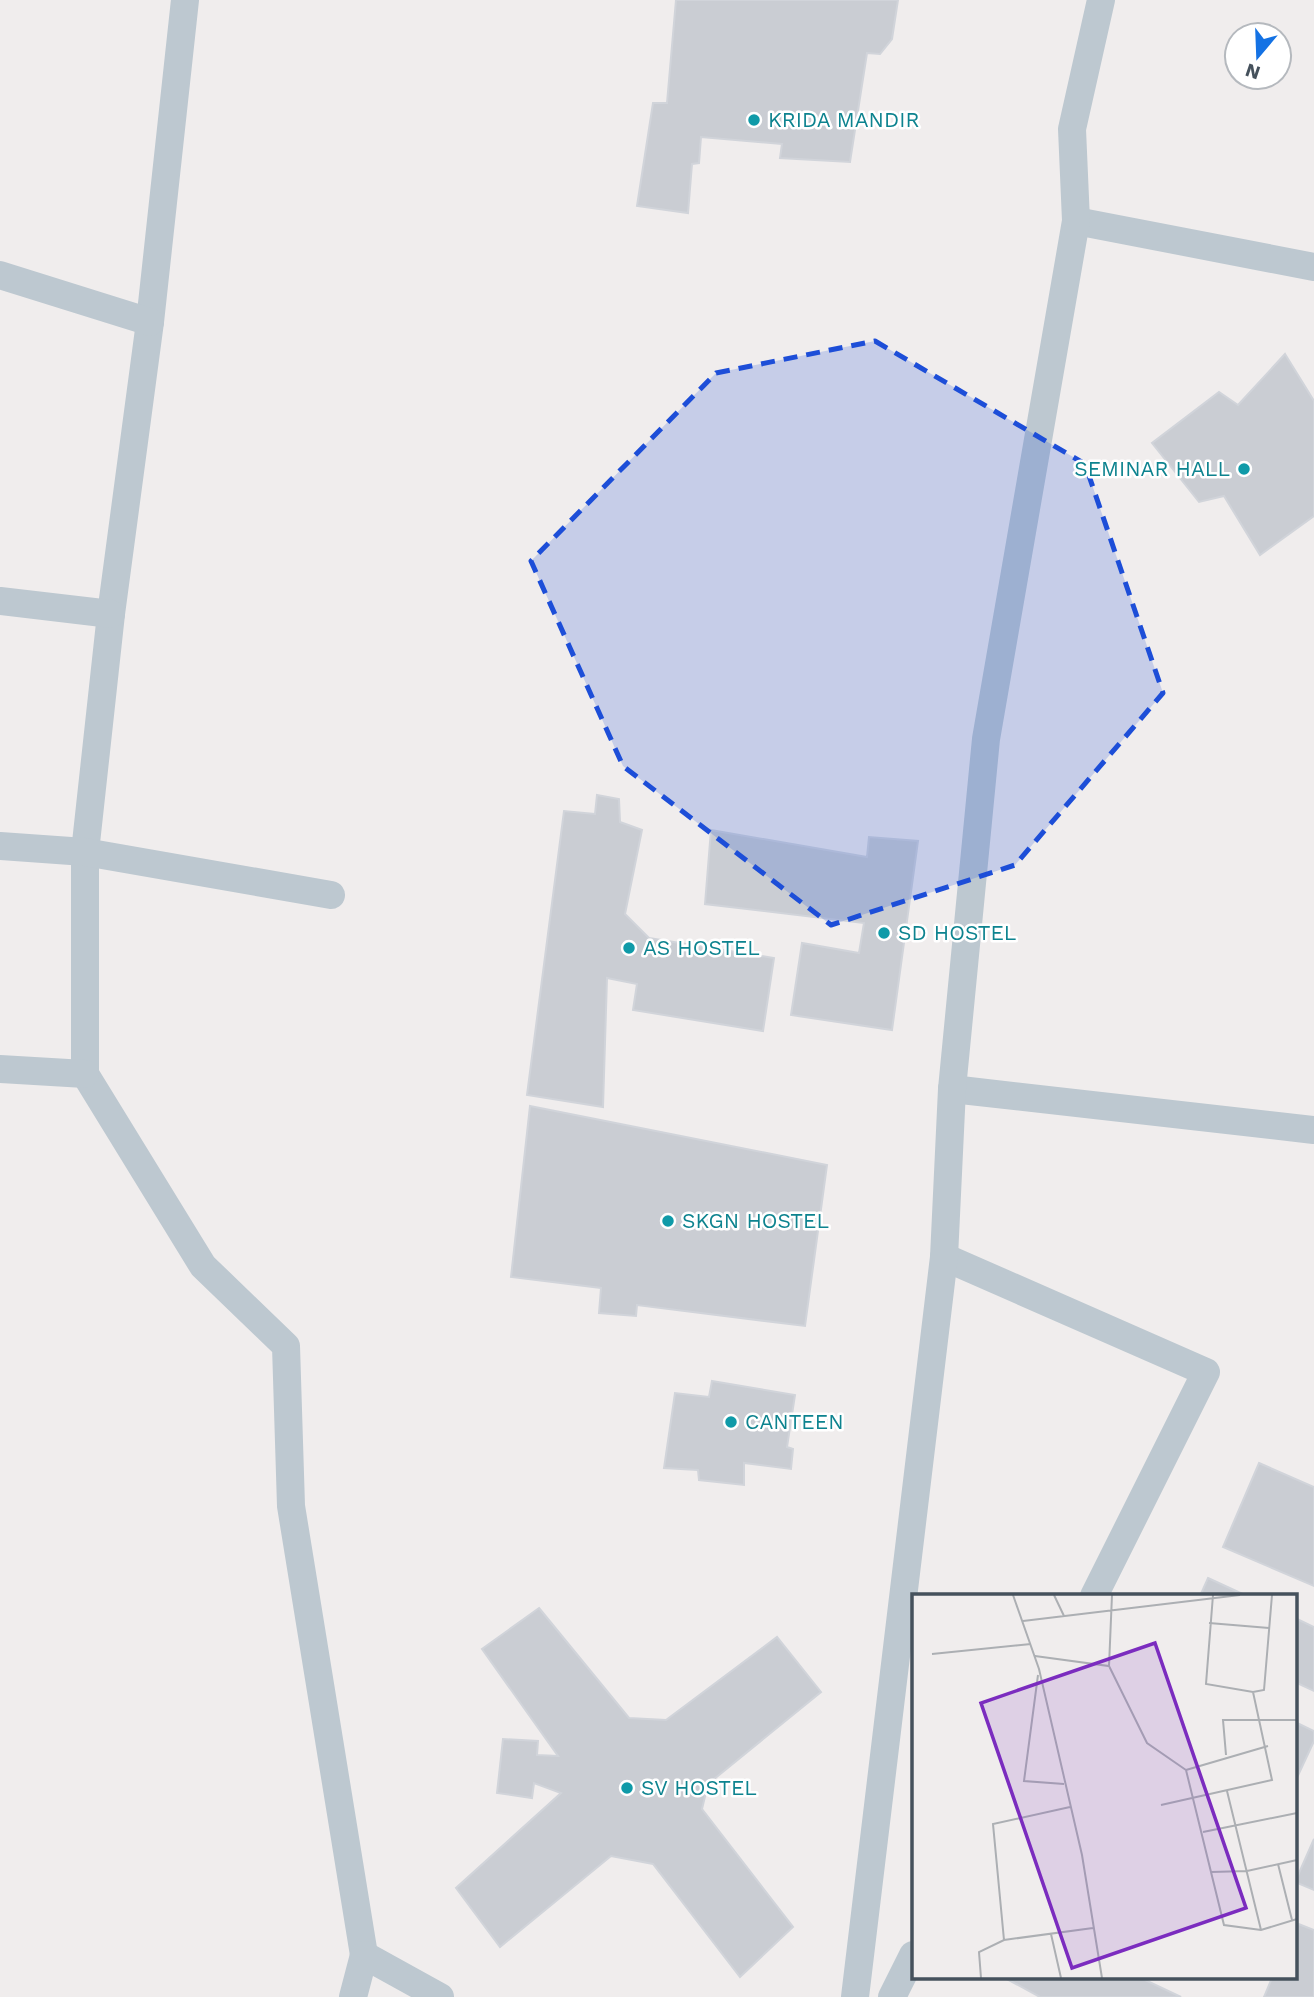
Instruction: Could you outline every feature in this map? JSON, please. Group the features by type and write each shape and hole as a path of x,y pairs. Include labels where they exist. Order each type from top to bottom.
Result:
{"street":[{"path":"185,0 150,322 111,614 85,852 85,1074 203,1266 286,1346 290,1506 364,1955 353,1997"},
{"path":"855,1997 944,1257 953,1089 986,739 1076,221 1072,129 1101,0"},
{"path":"1076,221 1314,267"},
{"path":"0,275 150,322"},
{"path":"0,601 111,614"},
{"path":"0,846 85,852 331,895"},
{"path":"0,1069 85,1074"},
{"path":"953,1089 1314,1130"},
{"path":"944,1257 1206,1372 1095,1594"},
{"path":"364,1955 440,1997"},
{"path":"892,1997 912,1957"}],"highlighted area":[{"path":"875,341 1085,464 1163,693 1015,865 831,925 623,766 531,561 716,373"}],"building":[{"name":"KRIDA MANDIR","path":"676,0 898,0 892,39 880,54 867,53 850,162 780,158 782,144 701,137 699,163 692,164 688,213 637,206 653,103 667,103"},
{"name":"SEMINAR HALL","path":"1285,354 1314,401 1314,516 1260,555 1224,496 1199,502 1152,443 1219,392 1238,405"},
{"name":"AS HOSTEL","path":"597,795 619,799 620,822 642,830 625,914 649,938 774,958 763,1031 633,1010 637,984 607,978 603,1107 527,1095 564,811 595,814"},
{"name":"SD HOSTEL","path":"711,830 867,857 869,837 918,841 892,1030 791,1015 802,943 859,953 864,923 705,904"},
{"name":"SKGN HOSTEL","path":"530,1106 827,1165 805,1326 637,1305 636,1316 599,1313 601,1288 511,1277"},
{"name":"CANTEEN","path":"712,1381 795,1395 787,1447 793,1449 791,1469 744,1463 744,1485 699,1480 698,1470 664,1468 675,1393 709,1397"},
{"path":"1259,1463 1314,1487 1314,1586 1223,1547"},
{"path":"1208,1578 1243,1594 1201,1594"},
{"name":"SV HOSTEL","path":"539,1608 629,1718 666,1720 777,1637 821,1692 708,1784 702,1809 793,1927 740,1977 653,1864 611,1856 500,1947 456,1888 561,1793 534,1783 532,1798 497,1793 503,1739 538,1741 537,1755 558,1756 482,1649"},
{"path":"1296,1618 1314,1627 1314,1691 1296,1682"},
{"path":"1296,1722 1314,1731 1314,1741 1296,1780"},
{"path":"1314,1839 1314,1890 1296,1882"},
{"path":"1296,1923 1314,1930 1314,1997 1264,1997 1271,1980 1296,1980"},
{"path":"1009,1980 1145,1980 1181,1997 1040,1997"}],"place":[{"name":"KRIDA MANDIR","path":"754,120"},
{"name":"SEMINAR HALL","path":"1244,469"},
{"name":"SD HOSTEL","path":"884,933"},
{"name":"AS HOSTEL","path":"629,948"},
{"name":"SKGN HOSTEL","path":"668,1221"},
{"name":"CANTEEN","path":"731,1422"},
{"name":"SV HOSTEL","path":"627,1788"}]}
